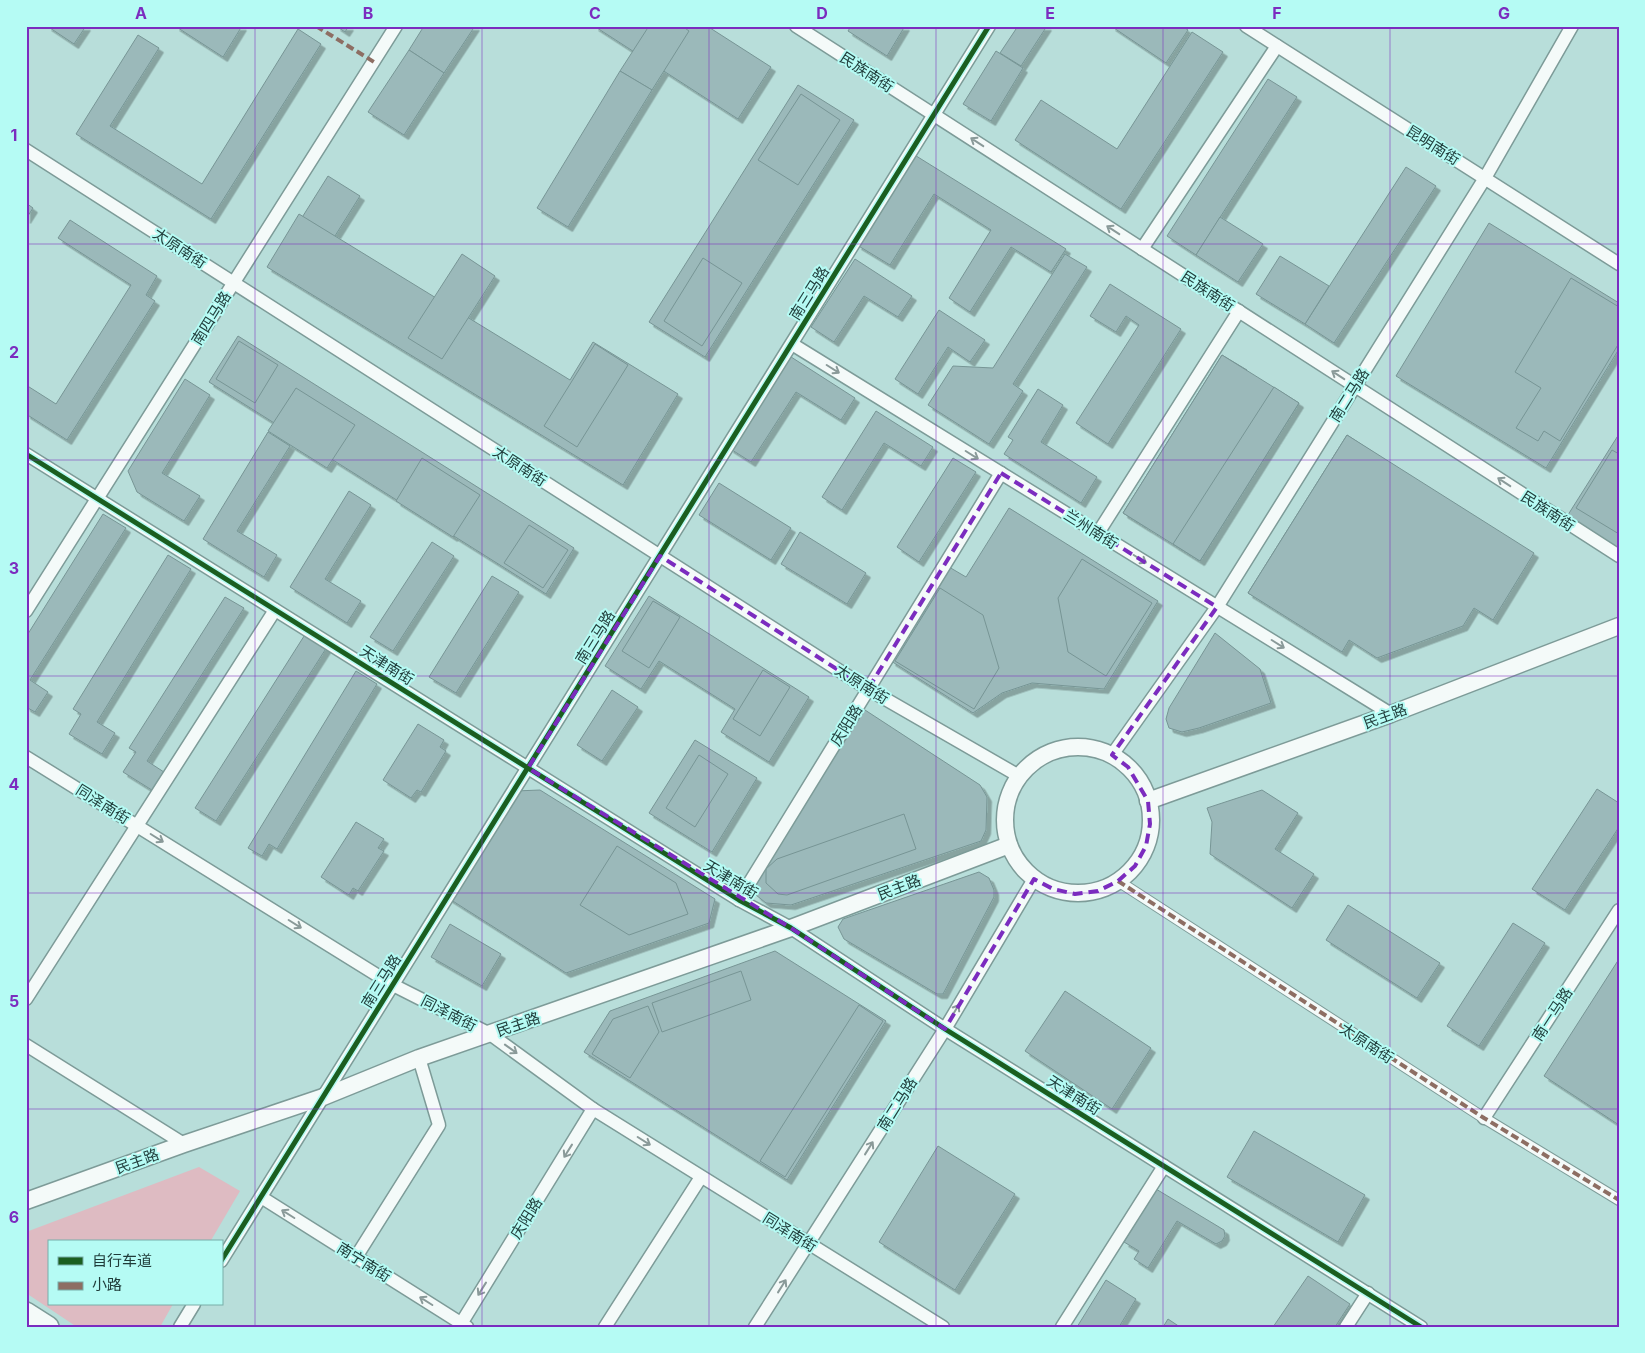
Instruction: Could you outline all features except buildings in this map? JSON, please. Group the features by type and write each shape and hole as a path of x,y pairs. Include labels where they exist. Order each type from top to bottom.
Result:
{"main road":[{"path":"26,1313 48,1327"}],"street":[{"name":"南四马路","path":"26,611 396,26"},
{"name":"民族南街","path":"796,26 1619,556"},
{"name":"南三马路","path":"222,1259 989,26"},
{"name":"昆明南街","path":"1246,26 1619,264"},
{"name":"南二马路","path":"1112,755 1217,607 1485,178 1572,26"},
{"path":"1142,249 1277,46"},
{"name":"太原南街","path":"26,150 868,689 1019,776"},
{"path":"1098,533 1239,311"},
{"name":"兰州南街","path":"792,344 1391,714"},
{"name":"天津南街","path":"26,454 739,900 791,928 945,1029 1422,1327"},
{"name":"庆阳路","path":"739,900 1001,473"},
{"path":"26,999 276,610"},
{"name":"民主路","path":"1148,801 1391,714 1619,626"},
{"path":"1072,747 1093,748 1112,755 1128,767 1140,783 1148,801 1150,824 1146,846 1135,866 1118,881 1098,891 1075,894 1053,890 1034,879 1019,864 1009,845 1004,822 1008,798 1019,776 1034,762 1052,752 1072,747"},
{"name":"同泽南街","path":"26,757 393,985 490,1034 593,1109 943,1327"},
{"name":"民主路","path":"26,1201 184,1144 323,1097 419,1058 791,928 1009,845"},
{"name":"南二马路","path":"756,1327 945,1029 1034,879"},
{"name":"太原南街","path":"1118,881 1484,1118 1619,1200"},
{"name":"南一马路","path":"1484,1118 1619,910"},
{"path":"26,1045 184,1144"},
{"path":"356,1257 439,1125 419,1058"},
{"name":"庆阳路","path":"462,1326 593,1109"},
{"path":"1062,1327 1164,1166"},
{"path":"605,1327 701,1176"},
{"name":"南宁南街","path":"261,1197 462,1326"},
{"path":"1346,1327 1368,1293"},
{"path":"180,1327 193,1306"}],"highlighted area":[{"path":"1001,473 1217,607 1112,755 1128,767 1148,801 1150,824 1146,846 1135,866 1118,881 1098,891 1075,894 1053,889 1034,879 945,1029 791,928 528,768 660,556 868,689"}],"shaded area":[{"path":"199,1167 240,1191 211,1240 48,1240 48,1306 172,1306 160,1327 77,1327 26,1293 26,1232"}],"marked path":[{"path":"316,26 374,62"},
{"path":"1118,881 1484,1118 1619,1200"}],"cycle path":[{"path":"222,1259 989,26"},
{"path":"26,454 739,900 791,928 945,1029 1421,1327"}]}
